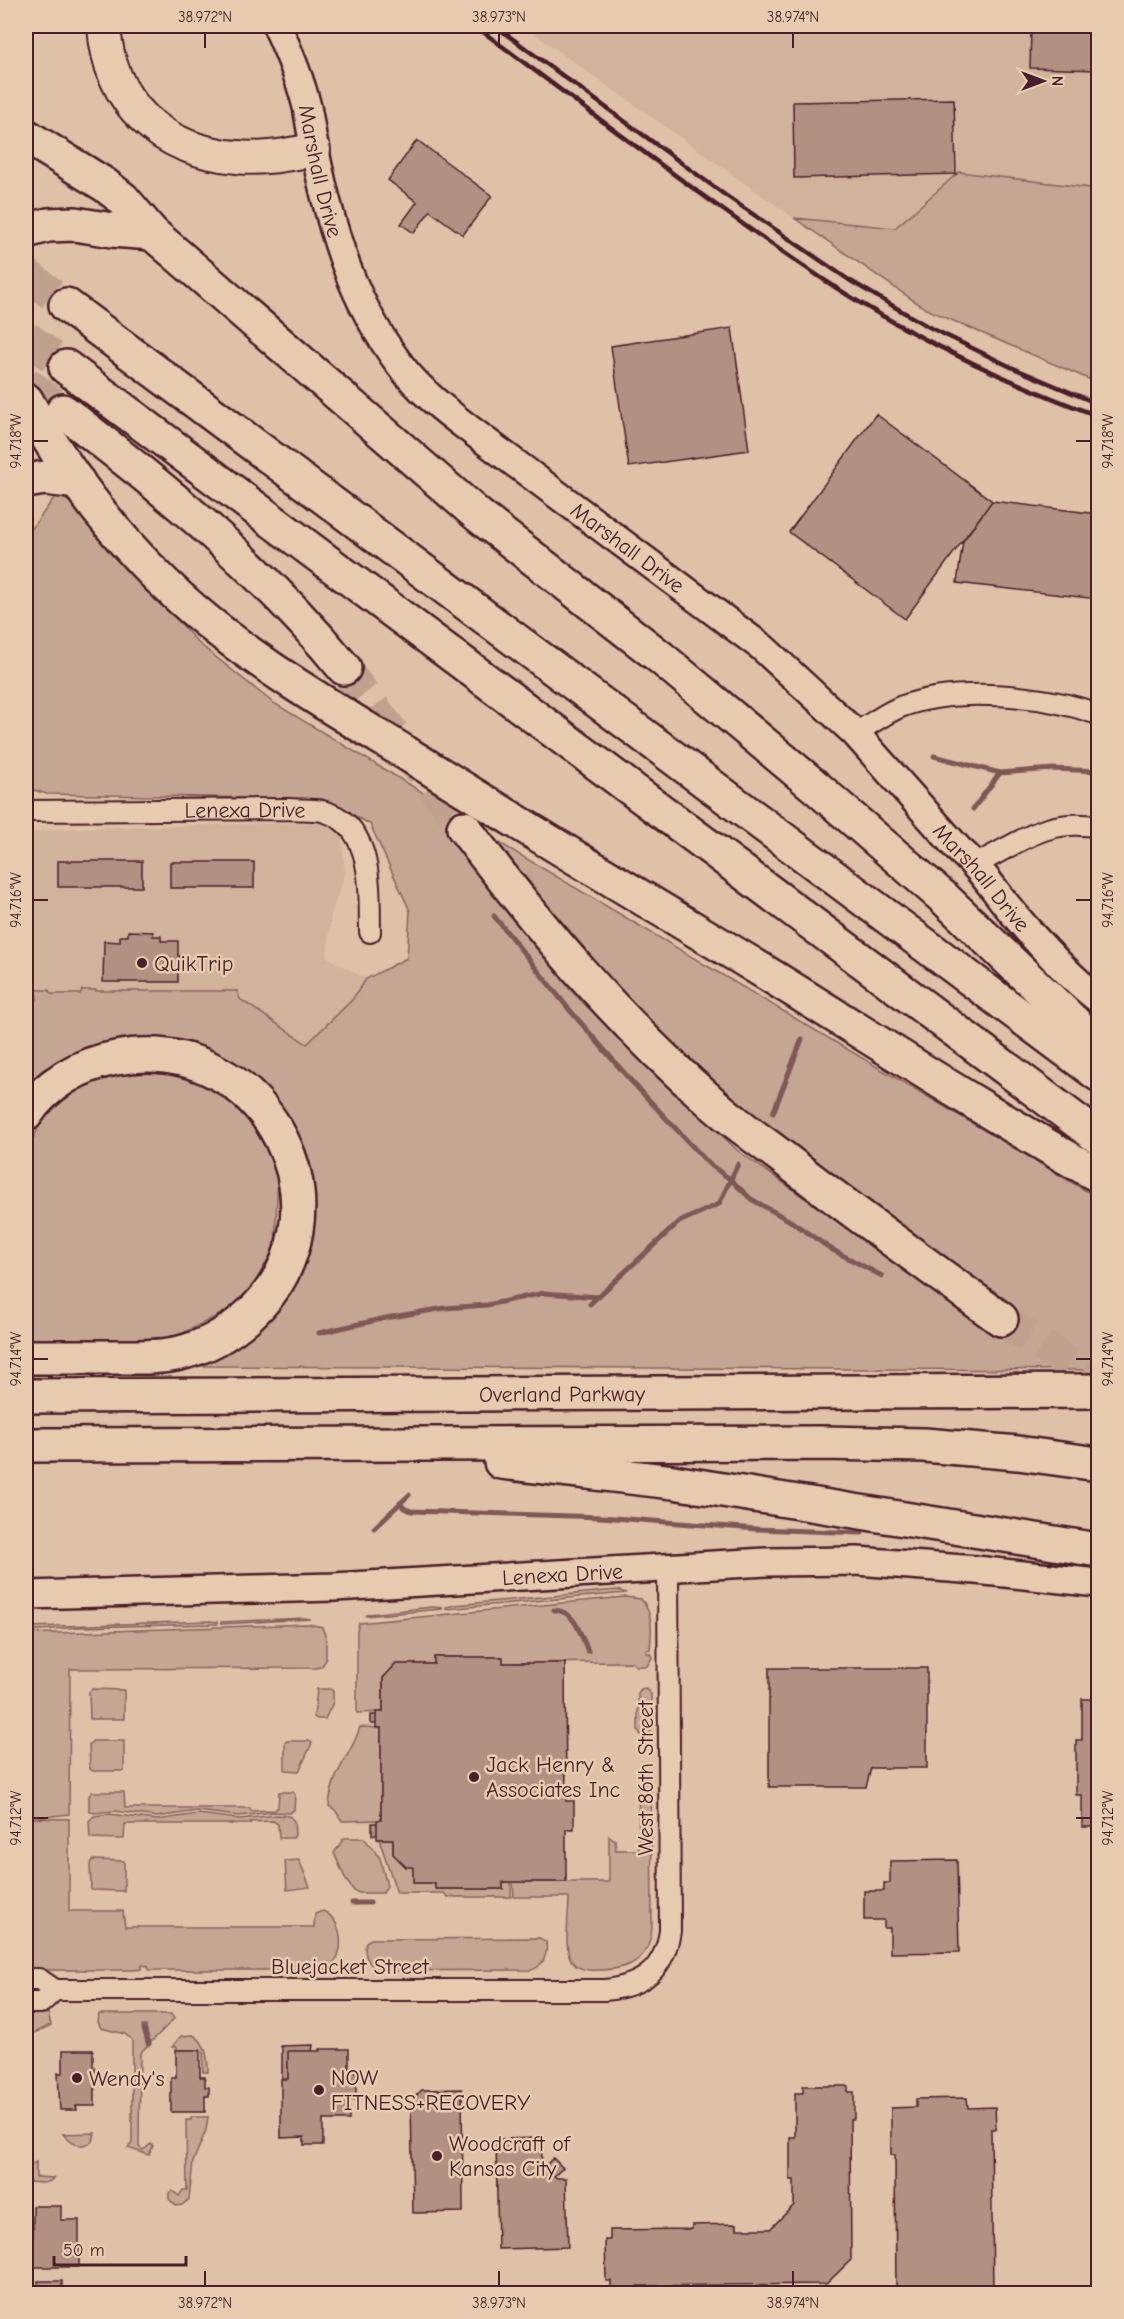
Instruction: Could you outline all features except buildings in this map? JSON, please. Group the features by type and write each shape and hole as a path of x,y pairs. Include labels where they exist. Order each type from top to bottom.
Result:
{"highway":[{"path":"26,136 82,170 123,199 152,233 479,516 660,657 826,795 944,898 1098,1045"},
{"path":"26,231 48,225 75,224 152,233"},
{"path":"66,305 1098,1074"},
{"path":"66,367 1098,1137"},
{"path":"26,400 56,452 105,519 146,565 208,622 247,651 314,696 513,820 775,977 1034,1139 1098,1175"},
{"path":"63,411 157,484 210,529 295,612 344,669"},
{"path":"26,481 45,478 78,482"},
{"path":"464,828 522,905 564,955 605,1000 711,1102 812,1181 1000,1318"},
{"path":"26,1114 42,1095 59,1082 78,1070 103,1060 147,1054 190,1060 211,1068 233,1081 251,1095 265,1113 278,1131 286,1151 294,1174 297,1202 296,1226 283,1269 260,1306 225,1334 178,1354 148,1357 26,1357"},
{"name":"Overland Parkway","path":"26,1396 1098,1392"},
{"path":"26,1445 823,1443 901,1445 1018,1453 1098,1464"},
{"path":"354,1445 673,1482 1098,1550"}],"main road":[{"path":"104,26 108,57 116,78 142,118 162,134 187,147 237,158 264,158 315,150"}],"street":[{"name":"Marshall Drive","path":"277,26 293,60 307,106 330,215 349,275 372,323 402,368 434,401 468,429 763,648 855,733 944,833 976,864 1013,913 1098,999"},
{"path":"855,733 902,706 936,698 976,695 1028,697 1081,708 1098,714"},
{"name":"Lenexa Drive","path":"26,811 289,809 322,812 339,819 350,829 361,845 369,869 370,932"},
{"path":"976,864 1037,831 1064,825 1098,827"},
{"name":"Lenexa Drive","path":"26,1595 334,1587 766,1562 857,1561 976,1570 1098,1584"},
{"name":"West 86th Street","path":"643,1980 653,1972 667,1950 670,1931 668,1568"},
{"name":"Bluejacket Street","path":"26,1979 39,1979 55,1990 559,1991 622,1988 643,1980"},
{"name":"Bluejacket Street","path":"26,2003 40,2003 55,1990"}],"shaded area":[{"path":"523,26 1098,26 1098,189 959,172 895,228 794,218"},
{"path":"959,172 1098,189 1098,383 926,309 794,218 895,228"},
{"path":"56,495 80,507 197,642 272,702 450,809 452,837 571,991 737,1150 995,1333 662,1043 488,836 1098,1198 1098,1370 189,1366 240,1336 309,1204 239,1075 202,1048 150,1038 114,1042 26,1096 26,1000 37,1000 36,990 49,990 51,994 80,994 82,990 237,991 240,999 307,1044 352,1000 366,979 407,958 410,911 370,824 323,799 47,794 26,788 26,537"},
{"path":"321,822 341,834 345,873 331,914 327,957 366,979 352,1000 307,1044 240,998 26,999 26,834 54,829"},
{"path":"143,1064 198,1074 251,1112 278,1173 275,1247 243,1303 169,1340 26,1339 26,1152 43,1119 77,1083"},
{"path":"617,1590 626,1593 446,1609 446,1607 455,1605"},
{"path":"625,1597 641,1599 648,1610 651,1636 650,1649 646,1650 646,1653 650,1653 652,1658 647,1666 636,1666 632,1662 503,1663 502,1657 434,1657 434,1664 396,1664 383,1678 383,1712 357,1713 357,1631 359,1623"},
{"path":"432,1607 442,1609 365,1616 369,1614"},
{"path":"311,1619 221,1624 221,1622"},
{"path":"217,1622 217,1624 81,1627 26,1631 26,1628 30,1627"},
{"path":"308,1624 322,1627 326,1638 326,1660 321,1667 70,1669 69,1814 43,1817 26,1815 26,1637 28,1634"},
{"path":"645,1688 651,1694 651,1731 647,1736 641,1735 638,1730 638,1693"},
{"path":"92,1689 124,1690 124,1719 90,1719 89,1692"},
{"path":"317,1689 333,1691 333,1702 325,1719 314,1717"},
{"path":"360,1727 381,1728 381,1820 342,1821 335,1810 329,1806 331,1794 338,1773"},
{"path":"93,1741 124,1741 124,1771 93,1771 90,1769 89,1744"},
{"path":"287,1741 312,1743 299,1771 285,1770 285,1743"},
{"path":"643,1777 649,1777 651,1782 652,1928 650,1940 641,1956 627,1966 608,1970 581,1968 572,1962 568,1952 569,1897 514,1897 513,1882 609,1882 609,1836 615,1840 616,1850 639,1850 638,1781"},
{"path":"92,1792 124,1792 125,1808 250,1808 251,1811 275,1810 278,1807 279,1792 293,1792 295,1795 294,1810 289,1813 273,1812 239,1816 197,1811 157,1817 115,1811 94,1813 89,1810 89,1796"},
{"path":"109,1814 157,1820 198,1814 240,1819 289,1816 294,1821 295,1835 293,1838 279,1838 278,1824 273,1821 250,1822 250,1824 125,1824 124,1839 90,1838 89,1821 94,1816"},
{"path":"26,1818 69,1819 69,1911 123,1911 125,1927 314,1927 315,1914 323,1911 336,1923 339,1932 340,1950 337,1959 324,1970 149,1970 148,1966 142,1965 141,1969 134,1970 26,1970"},
{"path":"344,1838 364,1838 380,1858 387,1886 383,1893 359,1893 354,1891 346,1880 334,1853"},
{"path":"379,1839 393,1839 393,1854 413,1867 414,1883 435,1883 436,1889 502,1889 503,1882 511,1882 511,1897 448,1897 444,1893 397,1893"},
{"path":"92,1860 124,1861 124,1891 91,1890 90,1864"},
{"path":"299,1860 310,1887 287,1890 285,1861"},
{"path":"540,1938 546,1942 545,1956 539,1966 531,1970 382,1971 370,1963 365,1952 366,1942 371,1939"},
{"path":"26,2013 48,2013 51,2025 26,2037"},
{"path":"99,2014 171,2014 174,2019 151,2042 146,2026 142,2026 147,2046 140,2053 139,2147 143,2150 151,2144 153,2146 149,2155 128,2148 132,2143 132,2084 135,2082 132,2081 132,2040 125,2034 101,2028 98,2022"},
{"path":"193,2035 203,2046 207,2057 208,2072 203,2072 203,2053 200,2050 177,2050 177,2047 172,2047 181,2036"},
{"path":"191,2117 208,2117 206,2130 193,2162 189,2199 182,2205 176,2206 169,2199 169,2193 172,2191 179,2196 183,2190 187,2190 186,2120 191,2120"},
{"path":"95,2133 93,2141 84,2145 73,2143 63,2134"},
{"path":"36,2162 36,2177 54,2178 46,2183 30,2182 27,2167"}],"waterway":[{"path":"934,756 1000,773 1053,769 1098,771"},
{"path":"973,809 1000,773"},
{"path":"494,916 568,1008 632,1082 709,1164 730,1179 751,1199 792,1222 831,1249 882,1276"},
{"path":"773,1113 802,1039"},
{"path":"590,1304 679,1222 719,1204 738,1164"},
{"path":"319,1333 386,1318 445,1308 487,1305 544,1293 599,1297"},
{"path":"374,1528 409,1495"},
{"path":"400,1503 411,1511 601,1517 757,1529 862,1533"},
{"path":"554,1610 561,1611 572,1619 588,1651"},
{"path":"352,1903 370,1903"},
{"path":"144,2029 149,2044"}],"tunnel":[{"path":"26,274 66,305"},
{"path":"26,337 66,367"},
{"path":"26,383 63,411"},
{"path":"344,668 464,828"},
{"path":"1001,1319 1098,1382"}],"railway":[{"path":"475,26 700,193 838,289 932,343 1032,389 1098,416"},
{"path":"495,26 725,195 849,280 927,326 1011,367 1098,404"}],"place":[{"name":"QuikTrip","path":"142,963"},
{"name":"Jack Henry & Associates Inc","path":"474,1777"},
{"name":"Wendy's","path":"77,2078"},
{"name":"NOW FITNESS+RECOVERY","path":"319,2090"},
{"name":"Woodcraft of Kansas City","path":"437,2156"}]}
